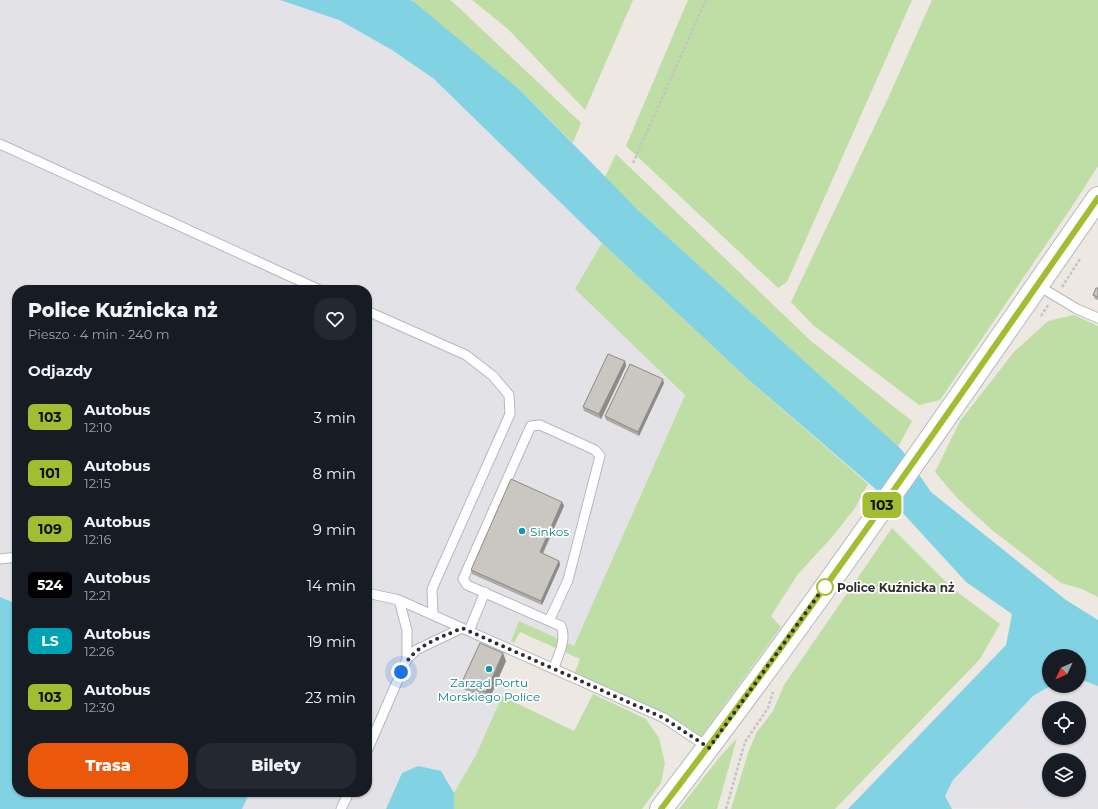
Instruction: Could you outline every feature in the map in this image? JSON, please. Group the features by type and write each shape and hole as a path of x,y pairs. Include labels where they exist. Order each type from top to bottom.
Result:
{"main road":[{"path":"661,809 674,799 1098,198"}],"lane":[{"path":"0,144 309,285"},
{"path":"1037,285 1077,309 1096,317"},
{"path":"372,313 466,355 493,376 509,395 510,414 432,589 433,614"},
{"path":"549,621 568,580 600,456 595,450 540,425 531,426 529,430 464,576 464,581 467,585 485,592 549,621 561,626 563,632 563,642 554,668"},
{"path":"0,559 12,557"},
{"path":"372,739 407,659 416,650 465,629 485,592"},
{"path":"372,594 399,600 433,614 664,718 703,756"},
{"path":"399,600 407,630 407,659"},
{"path":"341,809 347,797"}],"path":[{"path":"633,163 706,0"},
{"path":"726,809 745,742 768,708"}],"shaded area":[{"path":"0,0 280,0 339,20 392,50 434,79 602,243 576,289 685,394 574,646 519,621 499,678 508,682 476,755 454,793 441,771 402,773 386,809 242,809 248,797 372,797 372,285 12,285 12,602 0,597"},
{"path":"1086,682 1098,686 1098,809 951,808 945,796 953,780 1033,696 1042,691 1042,693 1086,693"}],"green space":[{"path":"410,0 450,0 454,3 581,123 573,143 520,90"},
{"path":"472,0 633,0 585,110 508,29"},
{"path":"688,0 912,0 787,282 778,288 626,146"},
{"path":"932,0 1098,0 1098,166 940,400 919,405 813,325 791,302 889,96"},
{"path":"616,154 811,341 912,421 898,447 639,211 605,177"},
{"path":"602,243 750,381 868,484 855,508 833,536 798,574 771,616 781,627 698,741 664,718 573,677 580,659 520,632 514,643 511,641 519,621 574,646 685,395 575,289"},
{"path":"1074,315 1098,326 1098,597 1082,589 1061,583 992,530 957,498 935,472 960,421 1014,352 1048,321"},
{"path":"892,528 952,588 1000,624 980,659 835,809 731,809 749,750 757,732 773,711 784,685"},
{"path":"593,694 646,719 659,738 665,763 661,783 642,809 454,809 454,793 476,755 502,696 574,731"},
{"path":"737,738 717,809 679,809 719,758"}],"water":[{"path":"280,0 410,0 520,90 639,211 902,450 931,492 1066,600 1098,620 1098,686 1086,682 1086,649 1042,649 1042,691 1033,696 953,780 945,796 952,809 848,809 1006,645 1012,614 966,582 901,511 750,381 602,243 434,79 392,50 339,20"},
{"path":"0,597 12,602 12,797 248,797 242,809 0,809"},
{"path":"418,766 441,771 454,793 454,809 386,809 402,773"}],"building":[{"path":"1096,288 1098,288 1098,297 1093,295"},
{"path":"608,354 625,361 599,414 583,407"},
{"path":"630,364 663,379 638,432 605,416"},
{"name":"Sinkos","path":"511,479 562,502 540,552 559,561 541,601 471,570"},
{"name":"Zarząd Portu Morskiego Police","path":"480,643 503,653 486,692 462,682"}],"bus line":[{"name":"103","path":"661,809 697,764 782,647 1098,198"}],"place":[{"name":"Sinkos","path":"522,531"},
{"name":"Police Kuźnicka nż","path":"825,587"},
{"name":"Zarząd Portu Morskiego Police","path":"489,669"}],"route":[{"path":"401,672 407,659 416,650 462,628 664,718 709,748 827,583 825,587"}]}
